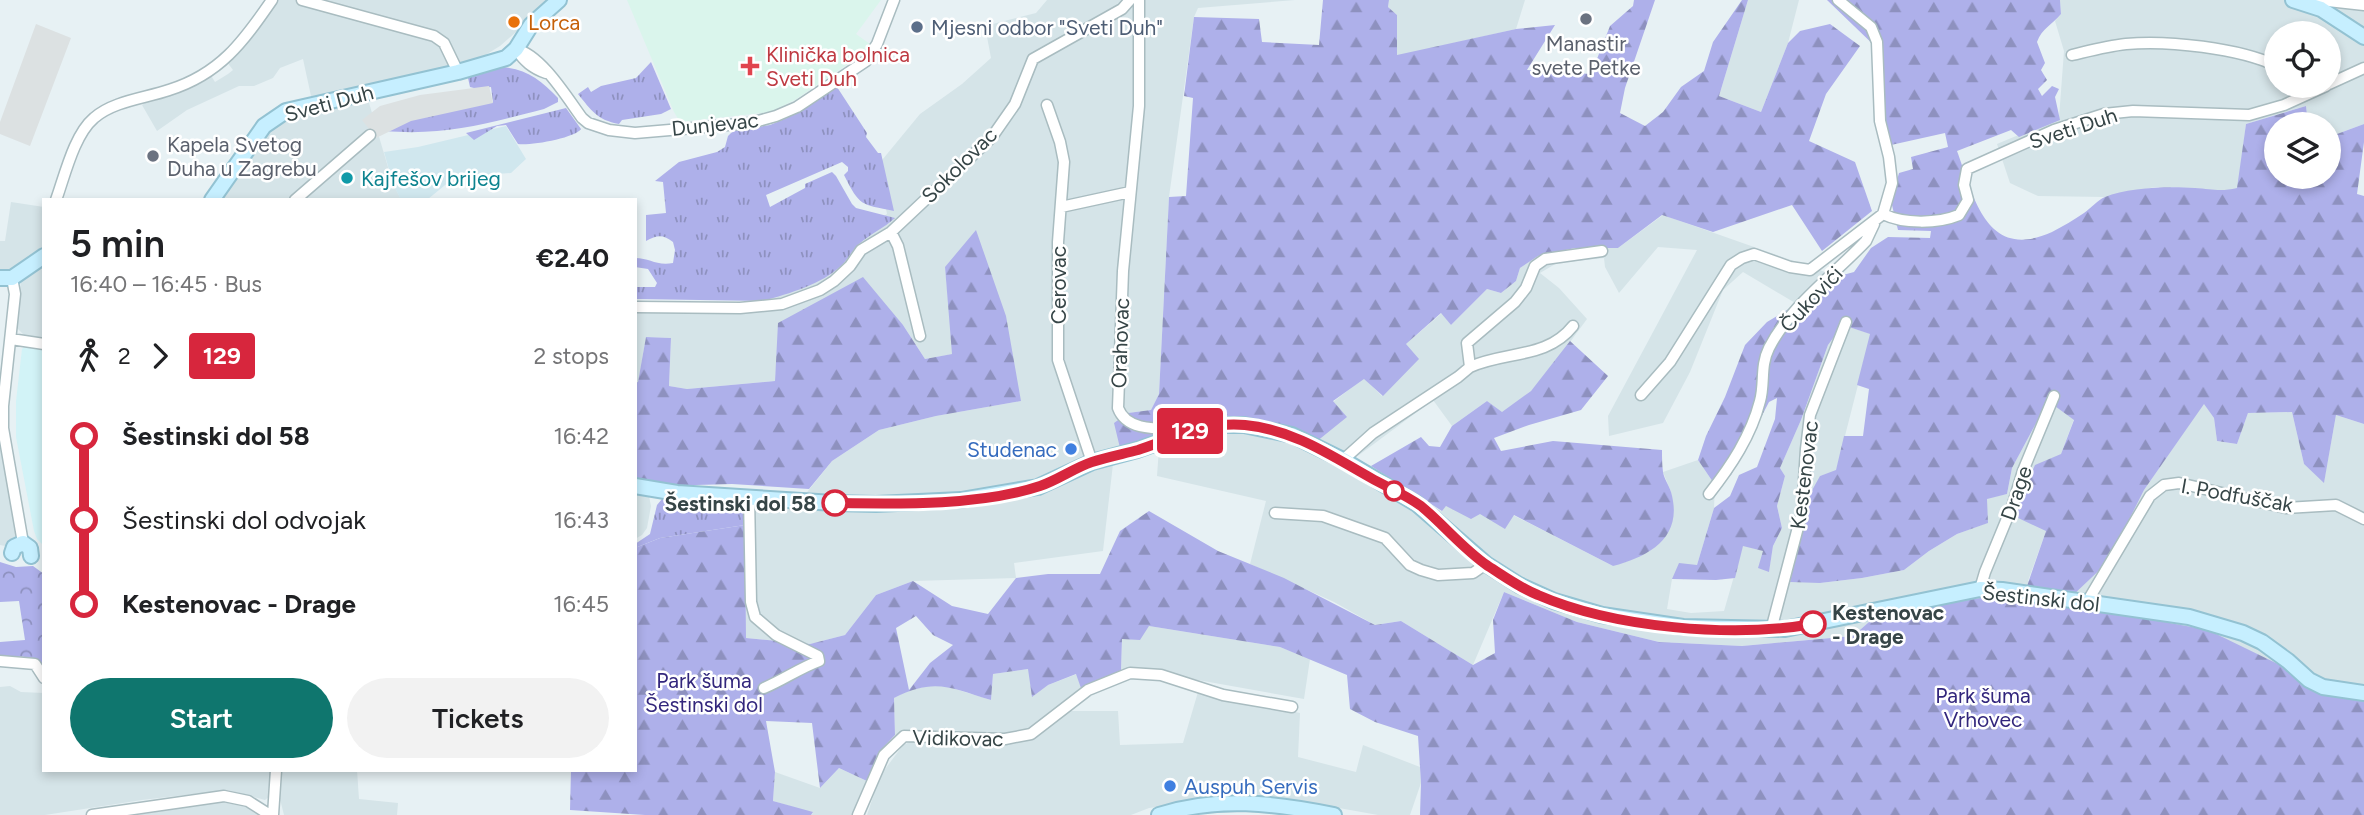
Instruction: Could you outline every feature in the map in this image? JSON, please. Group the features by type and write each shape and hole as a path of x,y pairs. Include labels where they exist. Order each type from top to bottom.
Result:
{"street":[{"path":"57,198 78,141 95,117 110,108 173,89 213,70 239,44 272,0"},
{"path":"302,0 434,36 444,43 458,72"},
{"name":"Sveti Duh","path":"213,198 264,126 286,111 458,72 485,63 497,54 516,48 531,25 559,0"},
{"name":"Dunjevac","path":"516,48 530,54 542,64 546,73 582,118 588,123 609,130 635,133 751,123 797,107 866,61 877,44 894,0"},
{"name":"Sokolovac","path":"637,307 740,308 782,304 820,290 850,266 861,250 891,232 992,137 1015,104 1031,61 1042,52 1122,9 1130,0"},
{"name":"Orahovac","path":"1139,0 1139,106 1119,332 1118,408 1121,416 1129,423 1196,429"},
{"name":"Čukovići","path":"1641,395 1670,362 1731,265 1754,254 1790,267 1810,270 1875,223 1883,214 1891,193 1892,175 1880,121 1877,42 1871,27 1838,0"},
{"path":"2293,0 2309,4 2347,24 2364,37"},
{"path":"2309,4 2319,0 2364,5"},
{"path":"2072,55 2127,44 2150,44 2243,54 2264,61"},
{"name":"Sveti Duh","path":"2341,79 2364,68"},
{"name":"Sveti Duh","path":"1883,214 1900,221 1954,218 1963,212 1968,200 1964,185 1967,169 2054,130 2104,114 2133,111 2249,115 2284,105 2294,98"},
{"name":"Cerovac","path":"1047,105 1064,162 1058,242 1058,360 1092,462"},
{"path":"297,198 370,135"},
{"path":"1061,207 1130,192"},
{"name":"Čukovići","path":"1709,494 1738,456 1755,415 1761,398 1762,367 1769,348 1786,322 1866,241 1875,223"},
{"path":"891,232 898,246 919,336"},
{"path":"1470,367 1467,343 1515,302 1526,288 1535,266 1545,259 1602,251"},
{"path":"37,559 20,562 14,559 3,451 3,406 15,295 6,278 42,257"},
{"name":"Kestenovac","path":"1772,630 1802,512 1805,449 1811,415 1846,322"},
{"path":"1343,460 1373,433 1470,367 1551,346 1565,337 1573,327"},
{"path":"11,339 42,344"},
{"name":"Drage","path":"1980,589 2054,396"},
{"name":"Šestinski dol","path":"637,486 677,493 876,504 961,500 1038,486 1092,462 1137,450 1196,429 1232,424 1292,435 1343,460 1417,503 1486,564 1540,596 1602,615 1683,627 1772,630 1844,619 1980,589 2002,590 2181,615 2243,633 2273,648 2314,683 2331,689 2364,693"},
{"name":"I. Podfuščak","path":"2087,602 2150,496 2164,485 2194,485 2286,508 2336,505 2364,519"},
{"path":"749,496 751,602 755,617 776,635 818,656 819,661 802,667 791,677 764,688"},
{"path":"1275,513 1323,516 1385,538 1410,565 1438,575 1473,573 1486,564"},
{"path":"0,661 35,664 42,675"},
{"name":"Vidikovac","path":"858,815 884,755 904,736 1017,738 1038,730 1088,690 1130,673 1161,674 1223,695 1292,707"},
{"path":"92,815 224,796 248,801 272,815 276,772"},
{"path":"1159,815 1176,810 1236,802 1277,805 1334,815"}],"shaded area":[{"path":"275,0 553,0 500,46 474,62 347,92 311,96 303,59 280,68 273,78 254,86 239,86 187,110 157,131 142,105 156,96 210,74 215,82 228,74 233,70 227,62"},
{"name":"Klinička bolnica Sveti Duh","path":"627,0 881,0 856,34 870,44 868,47 861,55 795,100 770,112 680,122"},
{"path":"1047,0 1295,0 1198,8 1194,17 1169,197 1159,394 1151,410 1128,413 1165,432 1333,402 1364,378 1382,396 1406,344 1442,313 1451,325 1487,289 1501,293 1516,281 1520,268 1538,255 1575,248 1618,248 1663,215 1828,273 1797,304 1743,272 1723,290 1690,372 1663,423 1609,436 1608,416 1697,250 1658,247 1619,293 1605,267 1604,258 1557,263 1540,273 1559,288 1587,319 1531,391 1502,413 1487,401 1452,426 1433,400 1355,458 1441,511 1446,506 1480,514 1513,515 1613,566 1671,492 1663,472 1698,460 1715,485 1714,508 1697,565 1672,579 1667,609 1691,613 1724,611 1743,545 1763,551 1769,571 1773,546 1782,528 1777,506 1785,476 1780,468 1801,420 1828,345 1843,325 1871,334 1836,471 1820,476 1820,583 1904,570 1957,534 1987,523 1987,498 2007,494 2012,468 2048,401 2074,419 2061,454 2046,531 2028,581 2108,562 2144,490 2204,403 2214,418 2217,441 2237,444 2248,413 2292,412 2304,464 2324,482 2336,415 2364,424 2364,701 2315,692 2282,666 1877,615 1853,636 1742,646 1659,642 1577,622 1504,592 1473,665 1401,621 1375,625 1334,602 1250,564 1266,501 1157,476 1159,448 1113,464 1103,551 1014,563 1016,578 913,581 876,595 845,635 810,644 746,638 743,501 796,506 832,461 879,430 936,416 1021,401 945,267 953,354 925,359 903,325 800,314 779,323 775,381 687,389 669,386 671,338 646,337 637,383 637,305 737,306 792,288 840,247 887,214 878,165 920,114 962,84 991,58 985,26 1036,13"},
{"path":"1389,0 1525,0 1516,29 1397,56 1397,15 1388,7"},
{"path":"1748,0 1799,0 1788,43 1761,112 1719,96"},
{"path":"2060,0 2364,0 2364,124 2341,133 2341,112 2307,112 2306,106 2286,112 2264,112 2264,119 2246,124 2238,188 2221,192 2196,188 2155,187 2105,197 2038,196 2010,183 1997,144 2059,118 2064,51 2055,21 2061,14"},
{"path":"36,24 71,38 30,146 0,134 0,122"},
{"path":"489,86 493,103 411,121 376,138 362,120 380,106 420,95"},
{"path":"367,96 393,184 400,198 218,198 243,161 278,120"},
{"path":"506,126 526,159 511,173 455,177 429,198 400,198 384,152 418,147"},
{"path":"11,202 42,207 42,349 23,346 24,335 17,328 21,278 0,272 0,241 5,241"},
{"path":"25,346 42,349 42,544 34,531 16,437 16,401 22,349"},
{"path":"0,431 17,534 9,545 5,546 0,545"},
{"path":"637,491 649,496 651,506 647,528 637,538"},
{"path":"1149,626 1280,647 1310,659 1304,699 1153,672 1121,670 1122,639"},
{"path":"1028,669 1048,685 1077,674 1082,691 1028,729 1009,735 948,730 913,731 895,735 894,698 909,690 939,684 991,700 993,674"},
{"path":"10,686 21,692 42,693 42,772 272,772 270,796 265,800 228,790 45,815 0,815 0,687"},
{"path":"1198,692 1300,713 1298,757 1356,772 1363,745 1420,767 1421,783 1410,815 1378,815 1277,797 1243,795 1149,808 1131,815 867,815 880,776 903,745 917,739 994,746 1029,740 1068,711 1118,711 1120,745 1183,743"},
{"path":"839,768 869,782 856,815 811,815 813,813 773,801 775,772 820,788"},
{"path":"281,772 357,772 359,799 398,803 397,815 284,815 280,799"},
{"path":"223,802 254,809 262,815 136,815"}],"green space":[{"path":"1323,0 1389,0 1388,7 1397,15 1397,55 1516,29 1555,25 1527,70 1591,74 1610,26 1633,6 1634,0 1655,0 1625,88 1620,113 1645,126 1663,112 1681,87 1704,71 1713,42 1742,0 1748,0 1719,96 1761,112 1788,43 1800,31 1830,24 1860,46 1826,94 1809,141 1855,162 1872,211 1822,251 1792,205 1713,232 1662,215 1618,248 1575,248 1538,256 1520,268 1516,281 1501,293 1487,289 1451,325 1441,313 1406,344 1419,359 1383,396 1364,379 1333,401 1347,417 1316,442 1294,429 1165,432 1120,448 1114,423 1128,413 1151,410 1159,394 1169,197 1186,196 1193,98 1184,96 1194,17 1259,19 1262,42 1319,45"},
{"path":"1827,0 2060,0 2061,14 2044,30 2037,42 2045,63 2041,70 2047,80 2038,89 2042,96 2052,86 2059,89 2055,97 2060,120 2019,137 2011,130 1957,151 1977,205 1986,220 1997,232 2012,238 2030,239 2052,232 2080,216 2102,198 2125,191 2162,187 2221,190 2237,188 2246,124 2264,119 2264,189 2341,189 2341,133 2364,124 2357,194 2364,196 2364,424 2336,415 2324,483 2304,464 2292,412 2248,413 2237,444 2217,441 2214,418 2204,404 2144,490 2108,562 2071,597 2026,589 2046,531 2016,517 2035,465 2061,454 2074,420 2048,401 2012,468 2007,494 1987,499 1988,523 1957,534 1904,570 1820,583 1790,582 1810,494 1820,476 1836,470 1844,436 1863,436 1869,389 1857,385 1870,334 1843,325 1828,345 1801,420 1780,468 1785,476 1777,506 1782,528 1773,546 1769,572 1758,568 1763,551 1743,546 1735,578 1672,579 1679,563 1697,565 1714,508 1730,496 1739,475 1757,467 1775,419 1777,398 1769,402 1731,475 1715,485 1698,460 1745,345 1767,322 1797,304 1840,264 1843,275 1854,272 1871,248 1888,237 1930,238 1931,231 1898,230 1891,201 1899,173 1913,169 1911,157 1948,147 1945,133 1891,145 1879,95 1881,52"},
{"path":"651,62 671,109 661,114 622,120 619,124 605,120 595,113 578,94 588,87 591,92 601,86 636,78"},
{"path":"500,67 532,76 558,98 558,102 544,109 465,128 427,132 384,131 423,116 493,102 491,87 470,87 468,78"},
{"path":"837,87 867,133 866,137 878,153 881,153 894,211 868,205 858,199 844,175 848,167 842,162 766,195 770,207 805,188 805,184 832,172 856,208 895,218 859,244 834,272 805,288 784,295 763,301 637,299 637,287 655,287 657,283 648,269 637,267 637,258 673,263 675,250 673,242 660,236 646,241 646,215 666,213 663,182 655,181 679,162 717,152 725,147 728,136 733,131 770,125 787,118"},
{"path":"2306,106 2307,112 2286,112"},
{"path":"566,108 581,129 542,143 518,144 506,125 497,126 474,140 466,133"},
{"path":"976,230 1006,316 1021,401 936,416 879,430 832,461 809,489 732,484 660,486 637,482 637,382 646,337 671,338 669,386 687,389 775,381 778,323 863,277 903,325 925,359 952,354 945,267"},
{"path":"1570,341 1608,376 1581,410 1494,438 1501,451 1553,441 1662,450 1664,477 1674,508 1673,521 1661,542 1640,557 1613,566 1514,515 1505,529 1480,514 1471,519 1446,506 1442,511 1371,466 1421,437 1429,446 1440,447 1452,426 1487,401 1502,412 1531,391"},
{"path":"662,499 743,503 745,525 660,538 637,547 637,543 650,534 657,505"},
{"name":"Park šuma Vrhovec","path":"1149,511 1218,551 1284,578 1375,625 1401,621 1473,665 1495,653 1493,620 1504,592 1577,622 1659,642 1742,646 1853,636 1877,615 1980,598 2078,606 2208,630 2282,666 2315,692 2364,701 2364,815 1420,815 1418,736 1375,722 1350,709 1347,675 1280,647 1149,626 1140,640 1122,639 1121,670 1082,691 1076,674 1048,685 1032,697 1028,669 993,674 991,700 954,689 932,686 894,698 895,735 879,752 869,782 839,768 820,788 812,723 766,721 775,772 773,801 813,812 811,815 645,815 570,810 571,772 637,772 637,547 660,538 745,525 746,638 810,644 845,635 876,595 913,581 952,606 988,614 1016,578 1048,574 1100,574 1120,531","holes":["916,616 933,635 953,645 930,663 909,690 896,628"]},
{"path":"0,562 16,567 33,566 42,573 42,666 30,658 0,658 0,642 25,640 19,601 0,602"}],"bus line":[{"name":"129","path":"835,503 937,502 987,497 1038,486 1092,462 1137,450 1196,429 1244,425 1292,435 1343,460 1417,503 1486,564 1531,592 1554,601 1617,618 1683,627 1772,630 1813,624"}],"place":[{"name":"Manastir svete Petke","path":"1586,19"},
{"name":"Lorca","path":"514,22"},
{"name":"Mjesni odbor \"Sveti Duh\"","path":"917,27"},
{"name":"Klinička bolnica Sveti Duh","path":"750,66"},
{"name":"Kapela Svetog Duha u Zagrebu","path":"153,156"},
{"name":"Kajfešov brijeg","path":"347,178"},
{"name":"Studenac","path":"1071,449"},
{"name":"Šestinski dol 58","path":"835,503"},
{"name":"Kestenovac - Drage","path":"1813,624"},
{"name":"Auspuh Servis","path":"1170,786"}],"park label":[{"name":"Park šuma Šestinski dol","path":"704,692"}]}
